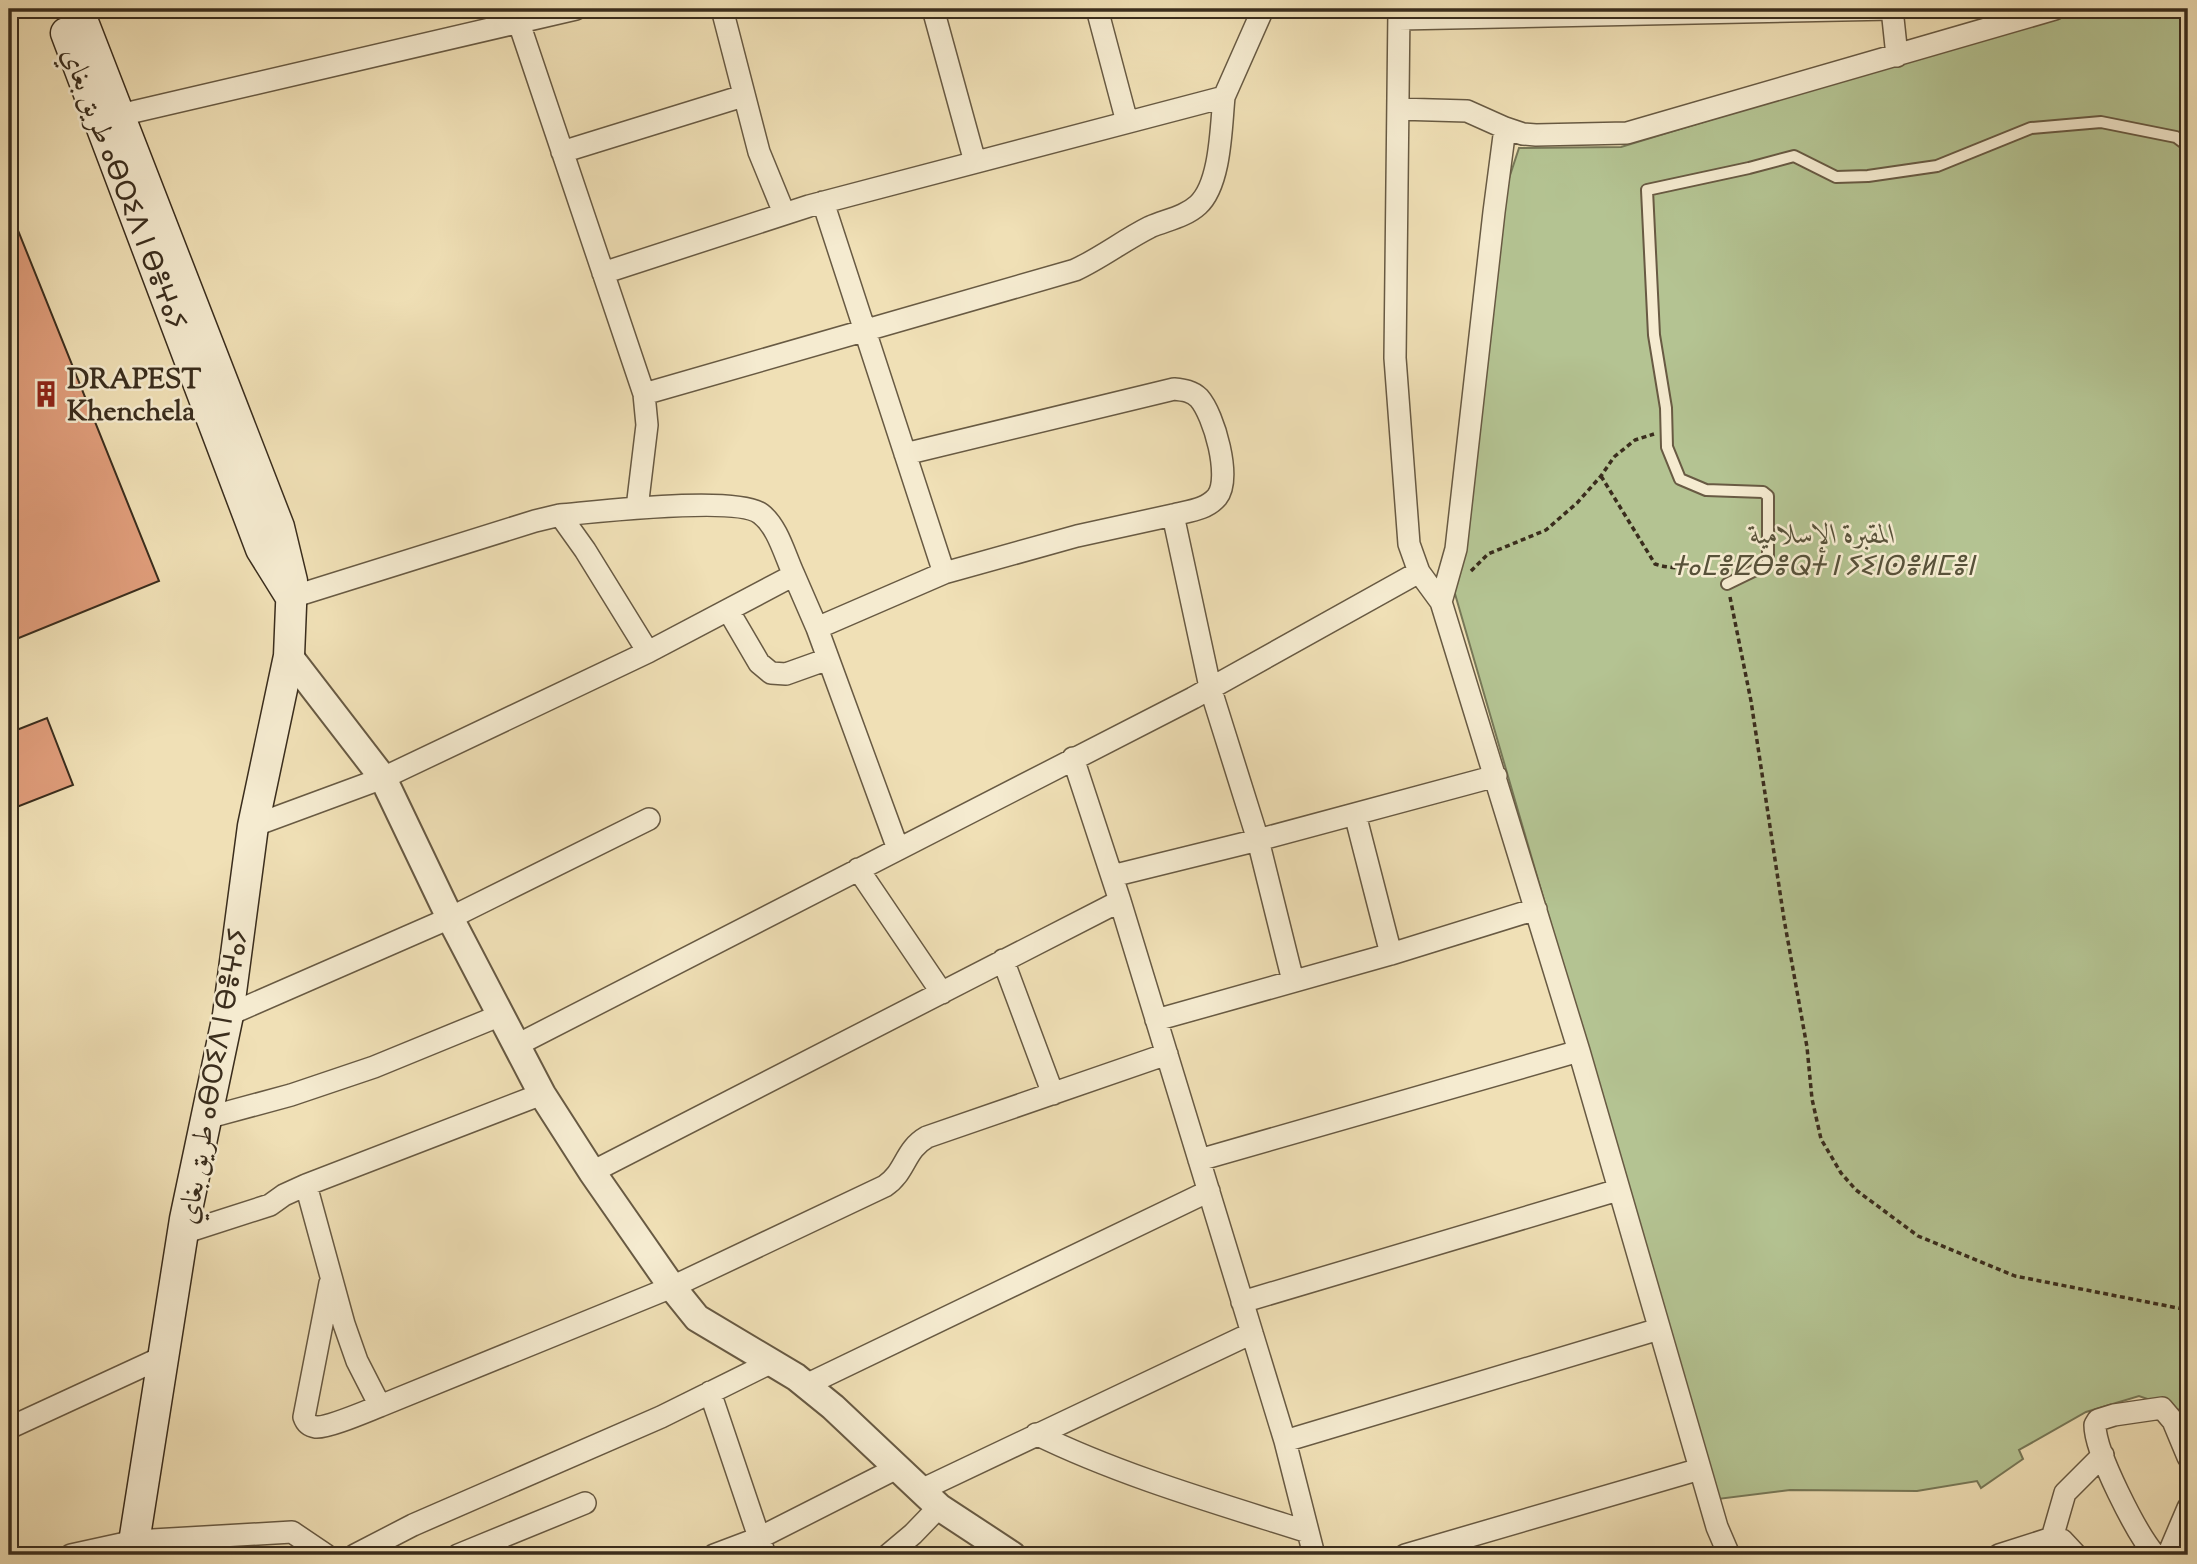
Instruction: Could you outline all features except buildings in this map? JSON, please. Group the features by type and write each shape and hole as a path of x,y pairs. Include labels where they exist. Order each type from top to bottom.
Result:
{"main road":[{"name":"طريق بغاي ⴰⴱⵔⵉⴷ ⵏ ⴱⴻⵖⴰⵢ","path":"57,9 261,549 292,597"},
{"name":"طريق بغاي ⴰⴱⵔⵉⴷ ⵏ ⴱⴻⵖⴰⵢ","path":"78,9 279,527 290,564 292,597 289,656 253,826 228,1015 184,1226 133,1548"}],"street":[{"path":"120,115 576,9"},
{"path":"722,9 759,152 784,213"},
{"path":"933,9 975,162"},
{"path":"1097,9 1127,122"},
{"path":"644,394 1075,270 1150,227 1198,206 1210,186 1219,148 1224,97 1263,9"},
{"path":"1729,1555 1717,1527 1579,1051 1441,602 1419,572 1409,544 1395,358 1399,14 1892,9 1897,55"},
{"path":"1398,109 1467,111 1523,134 1627,133 2055,9"},
{"path":"519,23 644,394 648,425 637,508"},
{"path":"562,152 743,96"},
{"path":"603,273 784,213 1224,97"},
{"path":"1441,602 1455,550 1505,128"},
{"path":"823,202 944,573"},
{"path":"817,628 944,573 1077,536 1205,507 1217,496 1223,485 1221,455 1211,418 1199,398 1189,391 1174,390 905,454"},
{"path":"292,597 560,515 637,508 726,505 748,507 761,514 770,524 794,575 817,628 898,849"},
{"path":"560,515 585,550 648,652"},
{"path":"1172,515 1210,688 1258,840 1293,981"},
{"path":"517,1045 1210,688 1419,572"},
{"path":"253,826 383,778 648,652 794,575"},
{"path":"728,610 759,663 771,673 786,674 828,659"},
{"path":"289,656 383,778 450,918 542,1094 592,1172 672,1287 697,1318 781,1367 806,1385 930,1498 1012,1555"},
{"path":"1073,758 1112,876 1285,1441 1314,1555"},
{"path":"1112,876 1496,776"},
{"path":"1355,814 1391,954"},
{"path":"228,1015 450,918 649,819"},
{"path":"858,869 942,993"},
{"path":"592,1172 1119,901"},
{"path":"1156,1020 1391,954 1536,909"},
{"path":"1003,960 1054,1094"},
{"path":"206,1118 291,1095 374,1067 501,1015"},
{"path":"1199,1160 1579,1051"},
{"path":"331,1277 304,1417 308,1425 320,1427 380,1406 672,1287 885,1186 896,1179 909,1152 928,1137 1167,1055"},
{"path":"184,1226 270,1205 306,1185 542,1094"},
{"path":"306,1185 357,1361 380,1406"},
{"path":"1242,1302 1618,1190"},
{"path":"806,1385 1209,1191"},
{"path":"1285,1441 1659,1329"},
{"path":"888,1555 914,1534 930,1498 1036,1434 1252,1333"},
{"path":"9,1428 165,1356"},
{"path":"355,1555 413,1525 661,1417 771,1363"},
{"path":"710,1392 762,1547"},
{"path":"2155,1555 2133,1523 2103,1455 2095,1431 2098,1420 2162,1408 2173,1421 2188,1457"},
{"path":"1036,1434 1068,1450 1189,1494 1308,1532"},
{"path":"2052,1538 2065,1493 2103,1455"},
{"path":"715,1555 762,1547 897,1468"},
{"path":"1405,1555 1700,1469"},
{"path":"458,1555 585,1503"},
{"path":"2168,1555 2188,1508"},
{"path":"71,1555 292,1532 326,1555"},
{"path":"1999,1555 2052,1538 2062,1540 2076,1555"}],"lane":[{"path":"1727,584 1768,564 1768,496 1763,492 1706,490 1680,479 1667,447 1666,408 1654,335 1647,190 1749,169 1794,156 1836,177 1868,176 1937,166 2031,128 2101,122 2176,137 2188,146"}],"path":[{"path":"1469,572 1488,554 1546,530 1577,503 1614,457 1635,440 1666,431"},
{"path":"1601,476 1655,564 1670,569 1708,570 1727,584 1751,701 1784,919 1807,1047 1812,1100 1821,1139 1841,1173 1856,1190 1918,1236 2015,1276 2188,1310"}],"green space":[{"name":"المقبرة الإسلامية ⵜⴰⵎⴻⵇⴱⴻⵕⵜ ⵏ ⵢⵉⵏⵙⴻⵍⵎⴻⵏ","path":"2076,9 2188,9 2188,1413 2139,1396 2086,1412 2019,1450 2023,1459 1981,1488 1977,1481 1917,1491 1790,1490 1718,1499 1453,587 1496,218 1519,148 1621,147"}],"place":[{"name":"DRAPEST Khenchela","path":"46,394"}]}
